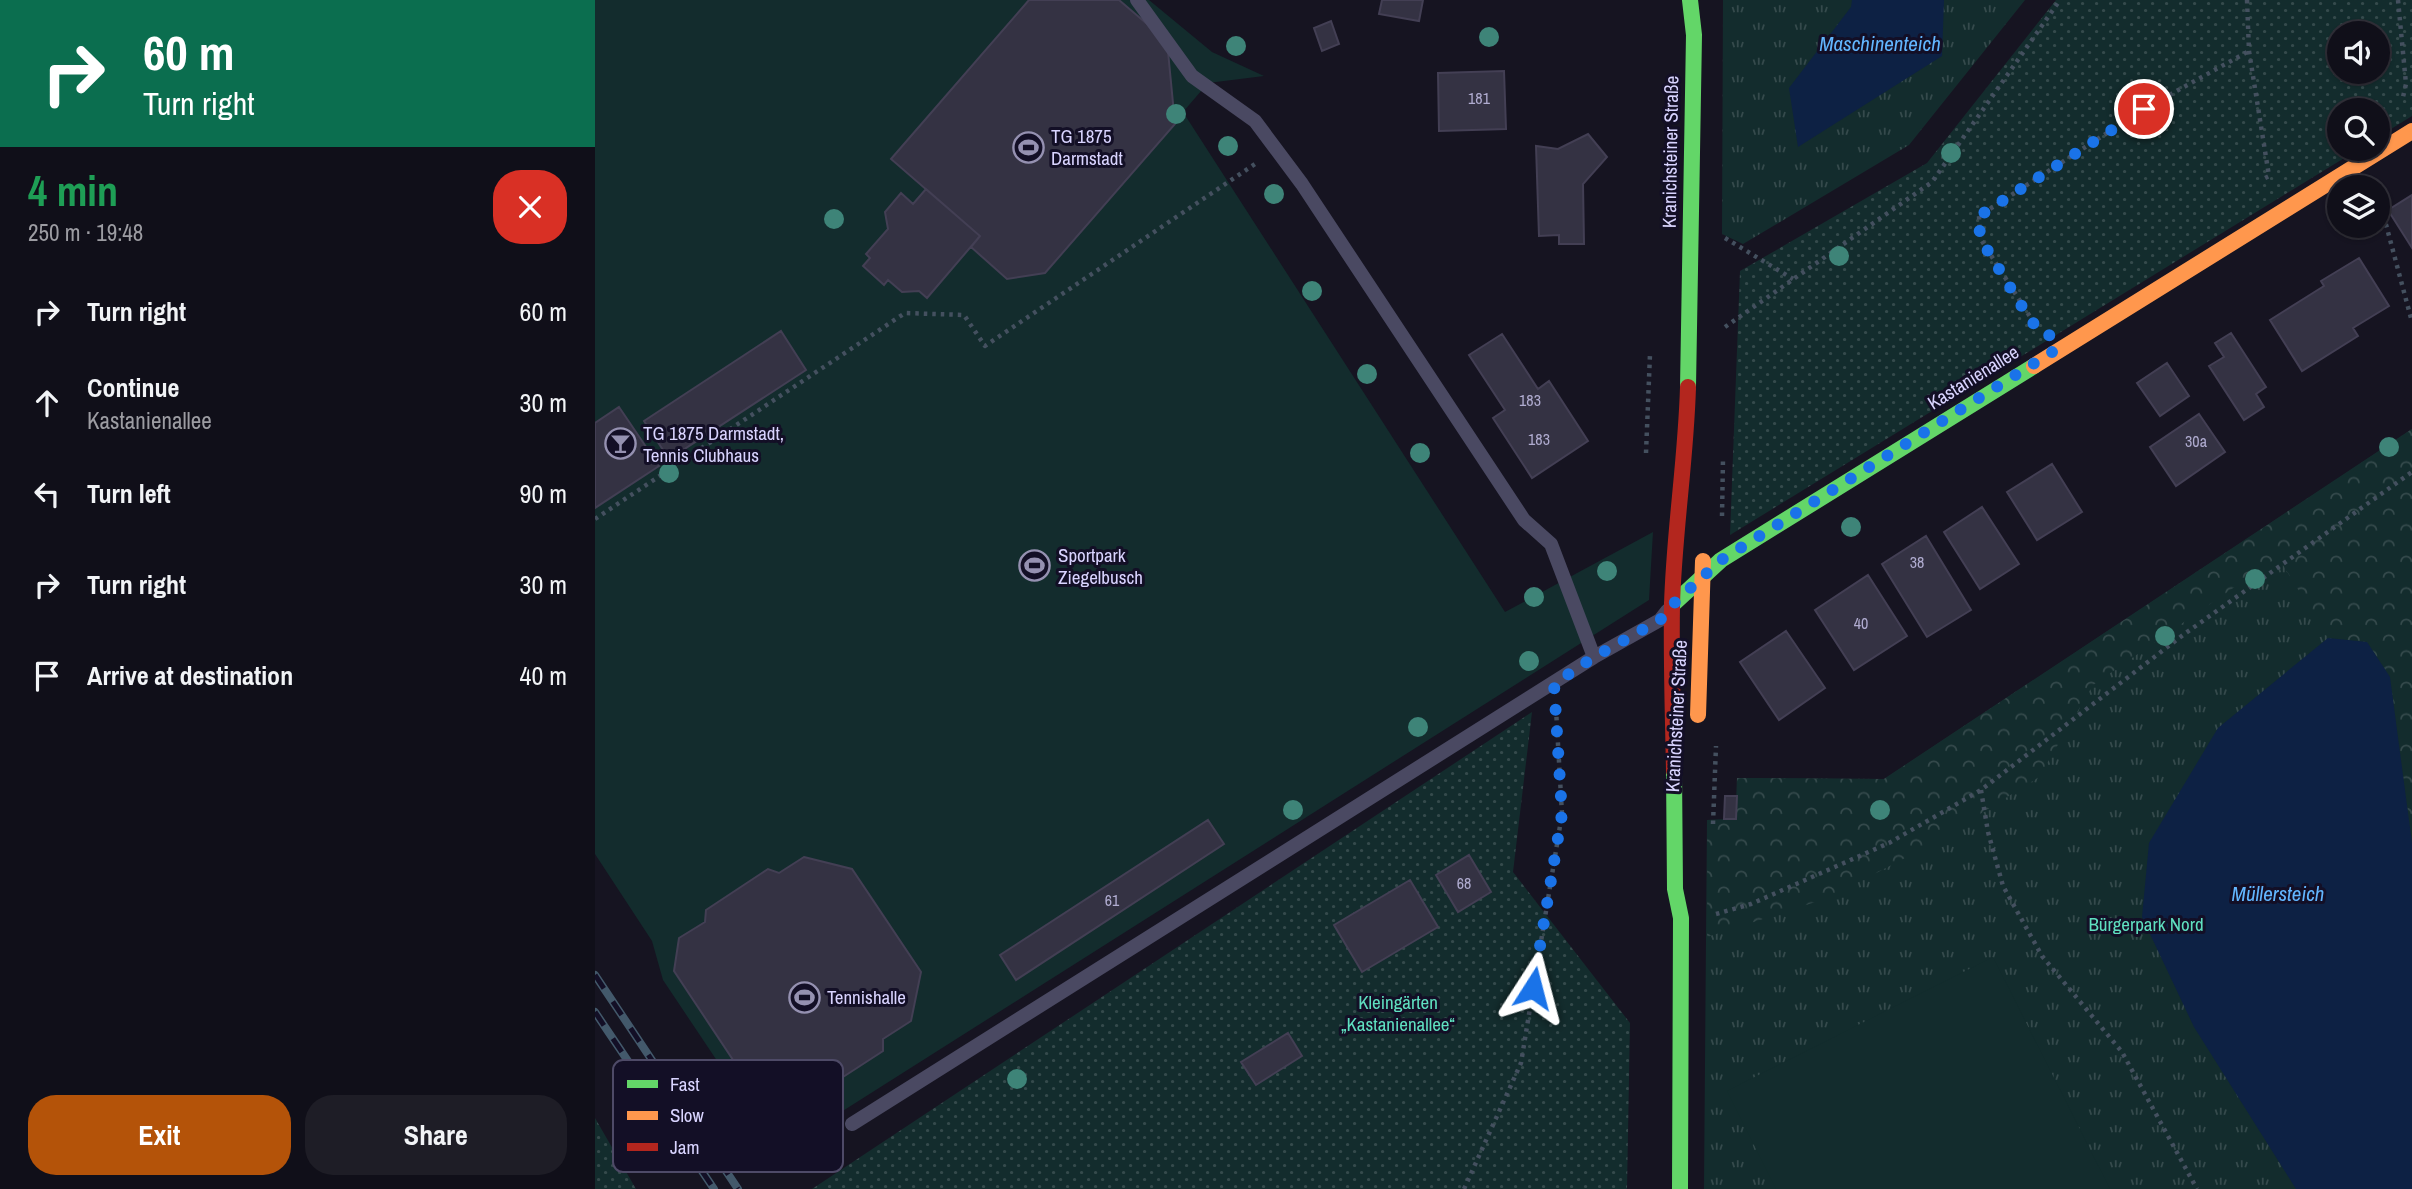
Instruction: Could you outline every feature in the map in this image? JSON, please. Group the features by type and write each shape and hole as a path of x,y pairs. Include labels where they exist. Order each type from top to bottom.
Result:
{"main road":[{"name":"Kranichsteiner Straße","path":"1680,1189 1681,918 1675,889 1672,605 1687,431 1694,35 1690,0"},
{"name":"Kastanienallee","path":"1672,605 1721,560 2412,131"},
{"name":"Kranichsteiner Straße","path":"1687,431 1698,491"},
{"name":"Kranichsteiner Straße","path":"1696,738 1704,577 1703,540"},
{"name":"Kranichsteiner Straße","path":"1681,918 1689,884 1691,858"}],"lane":[{"path":"1137,0 1192,76 1255,121 1331,227 1524,520 1551,544 1594,657"},
{"path":"852,1124 1594,657 1660,620 1672,605"}],"path":[{"path":"1724,327 1932,182 2060,0"},
{"path":"2247,0 2249,51 2269,176 2257,183"},
{"path":"2398,0 2406,84 2380,202 2412,322"},
{"path":"2057,349 2044,326 2032,323 1980,238 1979,216 2144,109 2249,51"},
{"path":"595,519 905,313 964,315 985,346 1276,150"},
{"path":"1724,237 1793,279"},
{"path":"1681,918 1709,916 1751,904 1888,843 1981,790 2183,635 2412,472"},
{"path":"1464,1189 1521,1063 1562,814 1554,684"},
{"path":"1981,790 1988,832 2003,886 2042,956 2122,1052 2197,1189"}],"green space":[{"name":"Sportpark Ziegelbusch","path":"595,0 1149,0 1212,52 1264,76 1208,83 1183,112 1505,612 1653,532 1649,600 843,1111 843,1060 716,1060 663,980 652,941 595,854"},
{"path":"1723,0 2025,0 1909,145 1743,244 1722,234"},
{"path":"2056,0 2412,0 2412,116 2390,130 2390,98 2327,98 2327,161 2339,161 1730,535 1740,271 1927,163"},
{"name":"Bürgerpark Nord","path":"2412,429 2412,1189 1704,1189 1707,820 1736,819 1737,778 1884,779"},
{"path":"2412,429 2412,843 2390,677 2367,642 2328,638 2278,557 2093,685 2039,777 1932,844 1828,898 1707,937 1707,820 1736,819 1737,778 1884,779"},
{"name":"Kleingärten „Kastanienallee“","path":"1532,712 1513,872 1630,1023 1627,1189 812,1189 838,1172 843,1172 843,1168"},
{"path":"1993,957 2110,1189 1776,1189 1727,1091"},
{"path":"595,1118 613,1149 613,1172 626,1172 636,1189 595,1189"}],"water":[{"name":"Maschinenteich","path":"1852,0 1944,0 1942,56 1798,147 1789,88 1851,7"},
{"name":"Müllersteich","path":"2328,638 2367,642 2390,677 2412,843 2412,1189 2296,1189 2194,1027 2142,917 2149,843 2218,728"}],"building":[{"name":"TG 1875 Darmstadt","path":"1029,0 1119,0 1167,41 1175,124 1045,273 1007,279 971,247 980,236 891,159"},
{"path":"1382,0 1423,0 1419,21 1379,14"},
{"path":"1331,21 1339,44 1322,51 1314,28"},
{"path":"1504,71 1506,129 1439,131 1438,73"},
{"path":"1588,134 1607,157 1583,184 1584,244 1559,244 1559,235 1539,236 1536,146 1558,149"},
{"path":"926,189 980,236 927,298 919,291 902,292 888,280 884,285 863,266 870,258 866,254 888,229 885,212 901,193 913,204"},
{"path":"2412,195 2412,248 2390,213 2390,209"},
{"path":"2359,258 2389,306 2353,328 2358,336 2302,371 2270,320 2324,286 2321,281"},
{"path":"781,331 806,370 669,459 644,421"},
{"path":"2231,333 2266,387 2256,394 2264,407 2244,420 2209,366 2224,357 2215,343"},
{"path":"1502,334 1538,389 1549,381 1588,441 1532,478 1493,418 1505,410 1469,355"},
{"path":"2167,363 2189,396 2160,416 2137,383"},
{"name":"TG 1875 Darmstadt, Tennis Clubhaus","path":"619,407 659,466 595,508 595,423"},
{"path":"2199,414 2225,452 2176,486 2150,447"},
{"path":"2052,464 2082,512 2037,540 2007,492"},
{"path":"1982,507 2019,564 1980,589 1944,532"},
{"path":"1926,536 1971,610 1927,637 1882,564"},
{"path":"1868,575 1907,636 1854,670 1815,610"},
{"path":"1786,631 1825,688 1779,720 1740,662"},
{"path":"1725,796 1737,796 1736,819 1724,819"},
{"path":"1208,820 1224,844 1016,980 1000,955"},
{"path":"1469,855 1491,892 1458,912 1436,875"},
{"name":"Tennishalle","path":"804,857 852,869 921,972 911,1021 883,1039 883,1051 843,1077 843,1060 733,1060 674,971 679,938 705,922 706,910 768,869 779,873"},
{"path":"1410,880 1438,927 1362,972 1334,925"},
{"path":"1288,1033 1302,1056 1256,1085 1241,1062"}],"railway":[{"path":"595,975 652,1060"},
{"path":"595,1012 627,1060"},
{"path":"703,1172 714,1189"},
{"path":"727,1172 738,1189"}],"traffic: fast":[{"path":"1688,387 1694,35 1690,0"},
{"path":"1672,605 1721,560 2034,366"},
{"path":"1674,771 1675,889 1681,918 1680,1189"}],"traffic: slow":[{"path":"2034,366 2412,131"},
{"path":"1698,715 1703,561"}],"traffic: jam":[{"path":"1674,771 1672,605 1688,387"}],"place":[{"name":"TG 1875 Darmstadt","path":"1028,147"},
{"name":"TG 1875 Darmstadt, Tennis Clubhaus","path":"620,444"},
{"name":"Sportpark Ziegelbusch","path":"1035,566"},
{"name":"Tennishalle","path":"804,997"}],"route":[{"path":"1533,988 1562,814 1554,684 1594,657 1660,620 1672,605 1721,560 2057,349 2044,326 2032,323 1980,238 1979,216 2144,109"}]}
